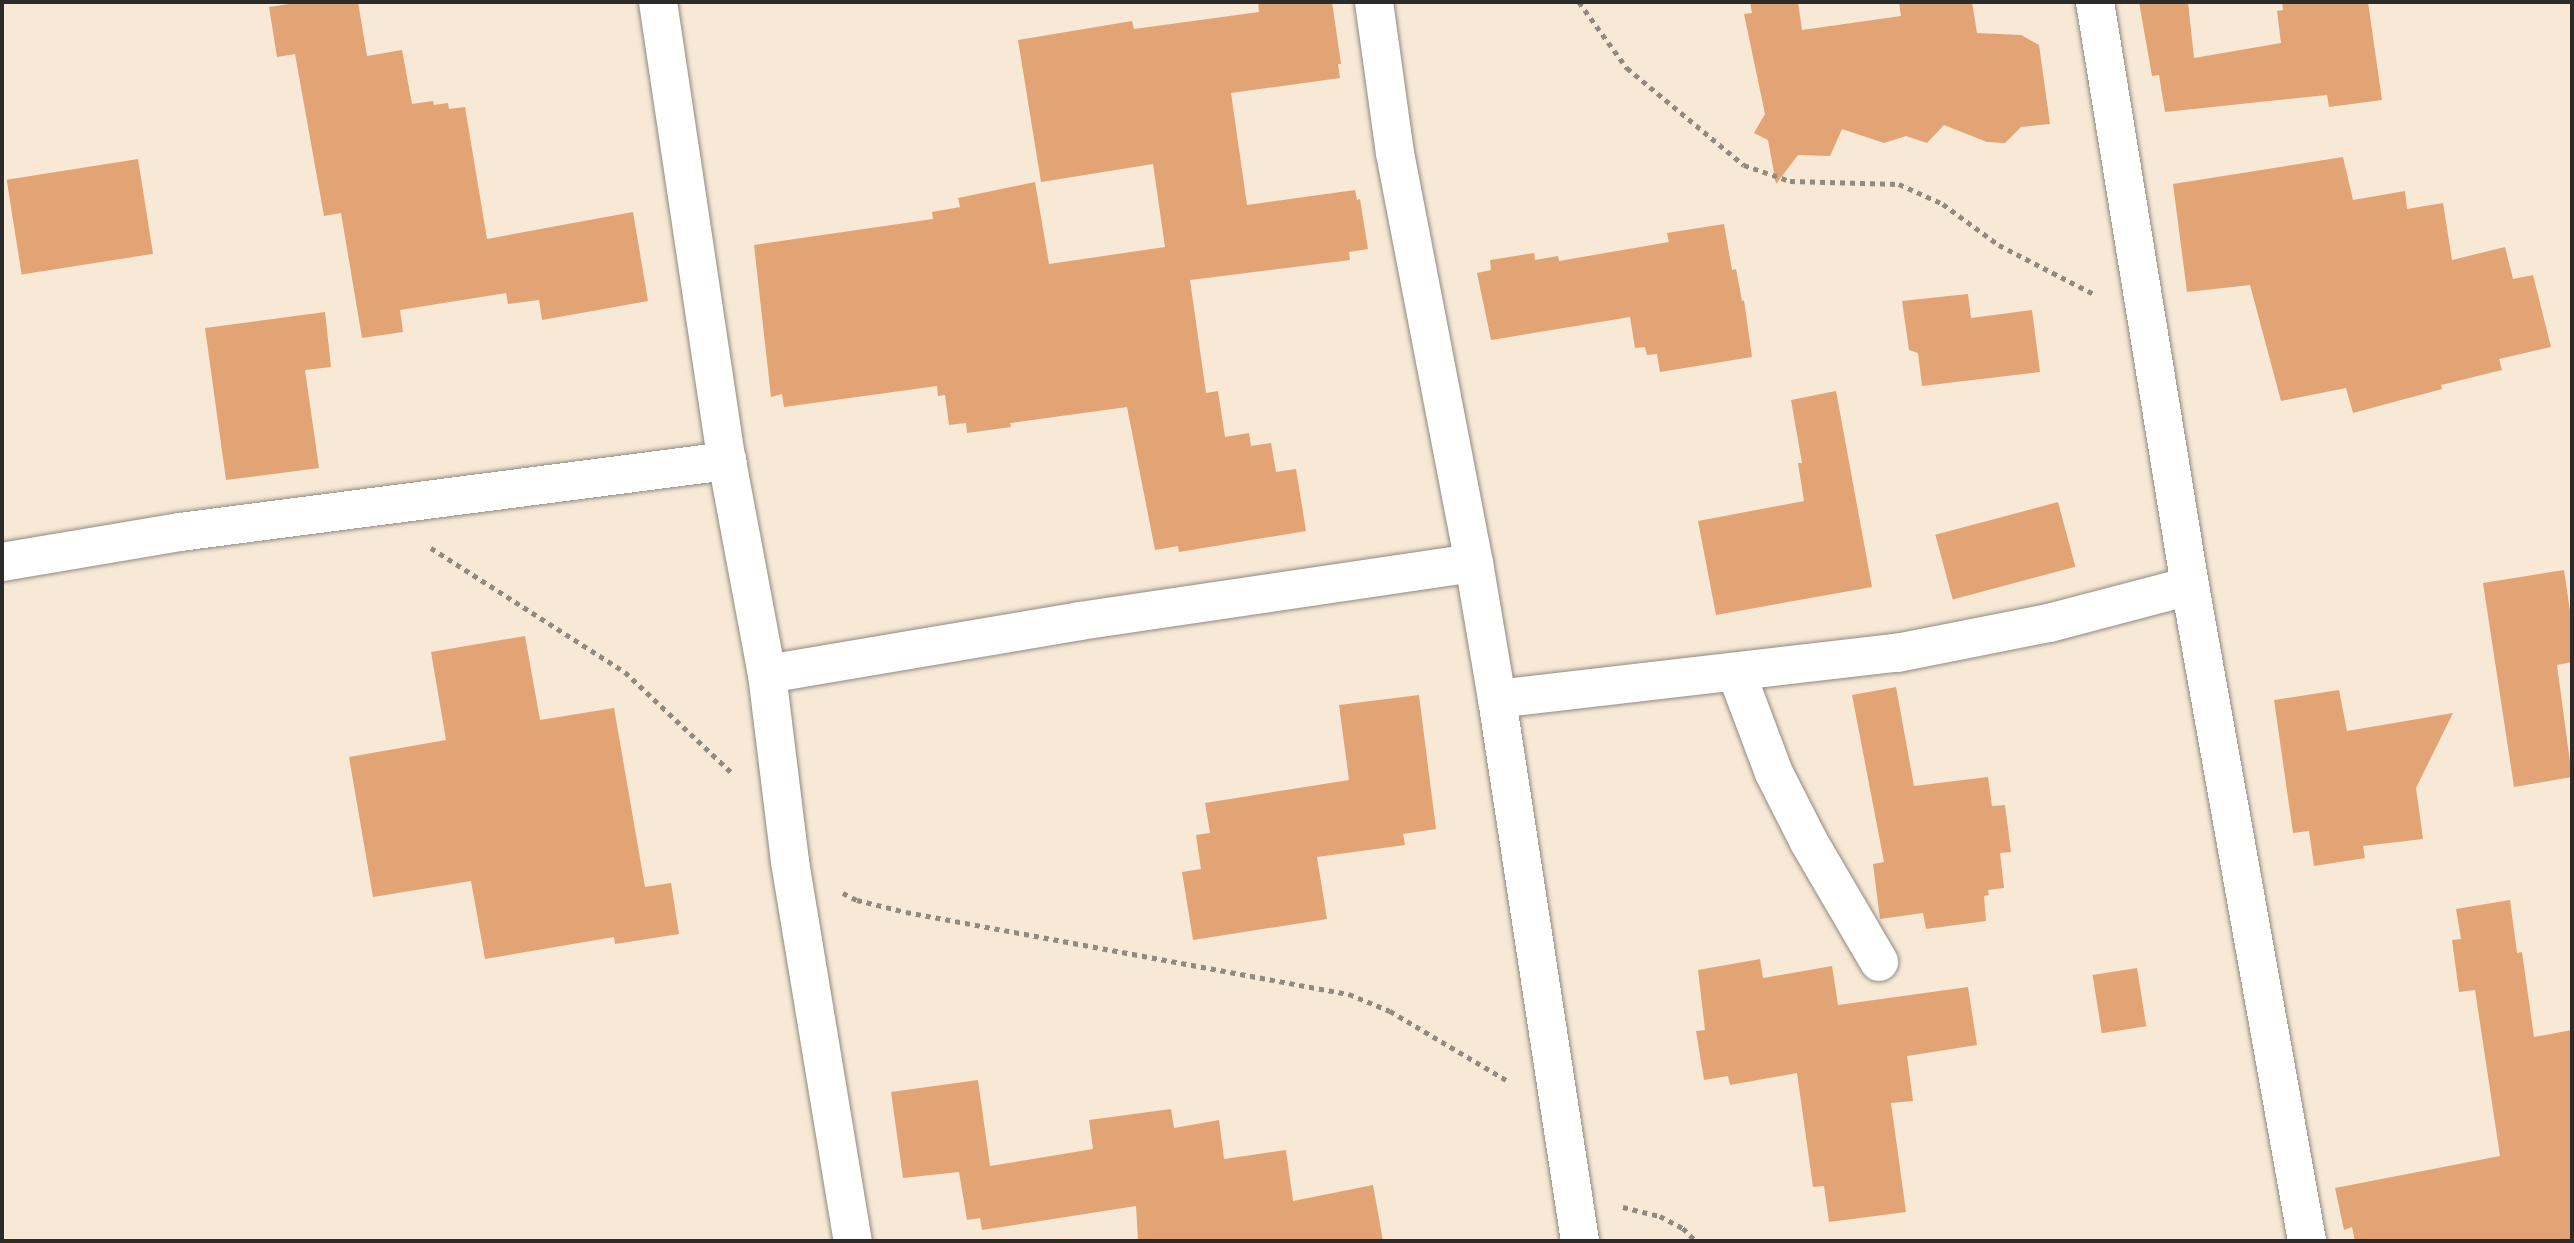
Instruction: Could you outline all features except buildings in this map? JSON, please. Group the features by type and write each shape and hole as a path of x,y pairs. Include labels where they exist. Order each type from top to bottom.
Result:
{"street":[{"path":"658,2 727,461 767,674 790,862 853,1241"},
{"path":"1374,2 1395,153 1474,563 1497,699 1580,1241"},
{"path":"2095,2 2190,586 2307,1241"},
{"path":"2,562 180,532 727,461"},
{"path":"767,674 1080,621 1474,563"},
{"path":"1497,699 1923,648 2049,623 2190,586"},
{"path":"1736,672 1774,773 1809,842 1879,962"}],"path":[{"path":"1579,2 1627,68 1744,165 1790,181 1899,184 1943,204 1999,246 2146,319"},
{"path":"365,507 625,672 786,823"},
{"path":"790,862 857,900 905,912 1349,994 1390,1011 1560,1111"},
{"path":"1573,1200 1660,1216 1683,1228 1696,1241"}]}
